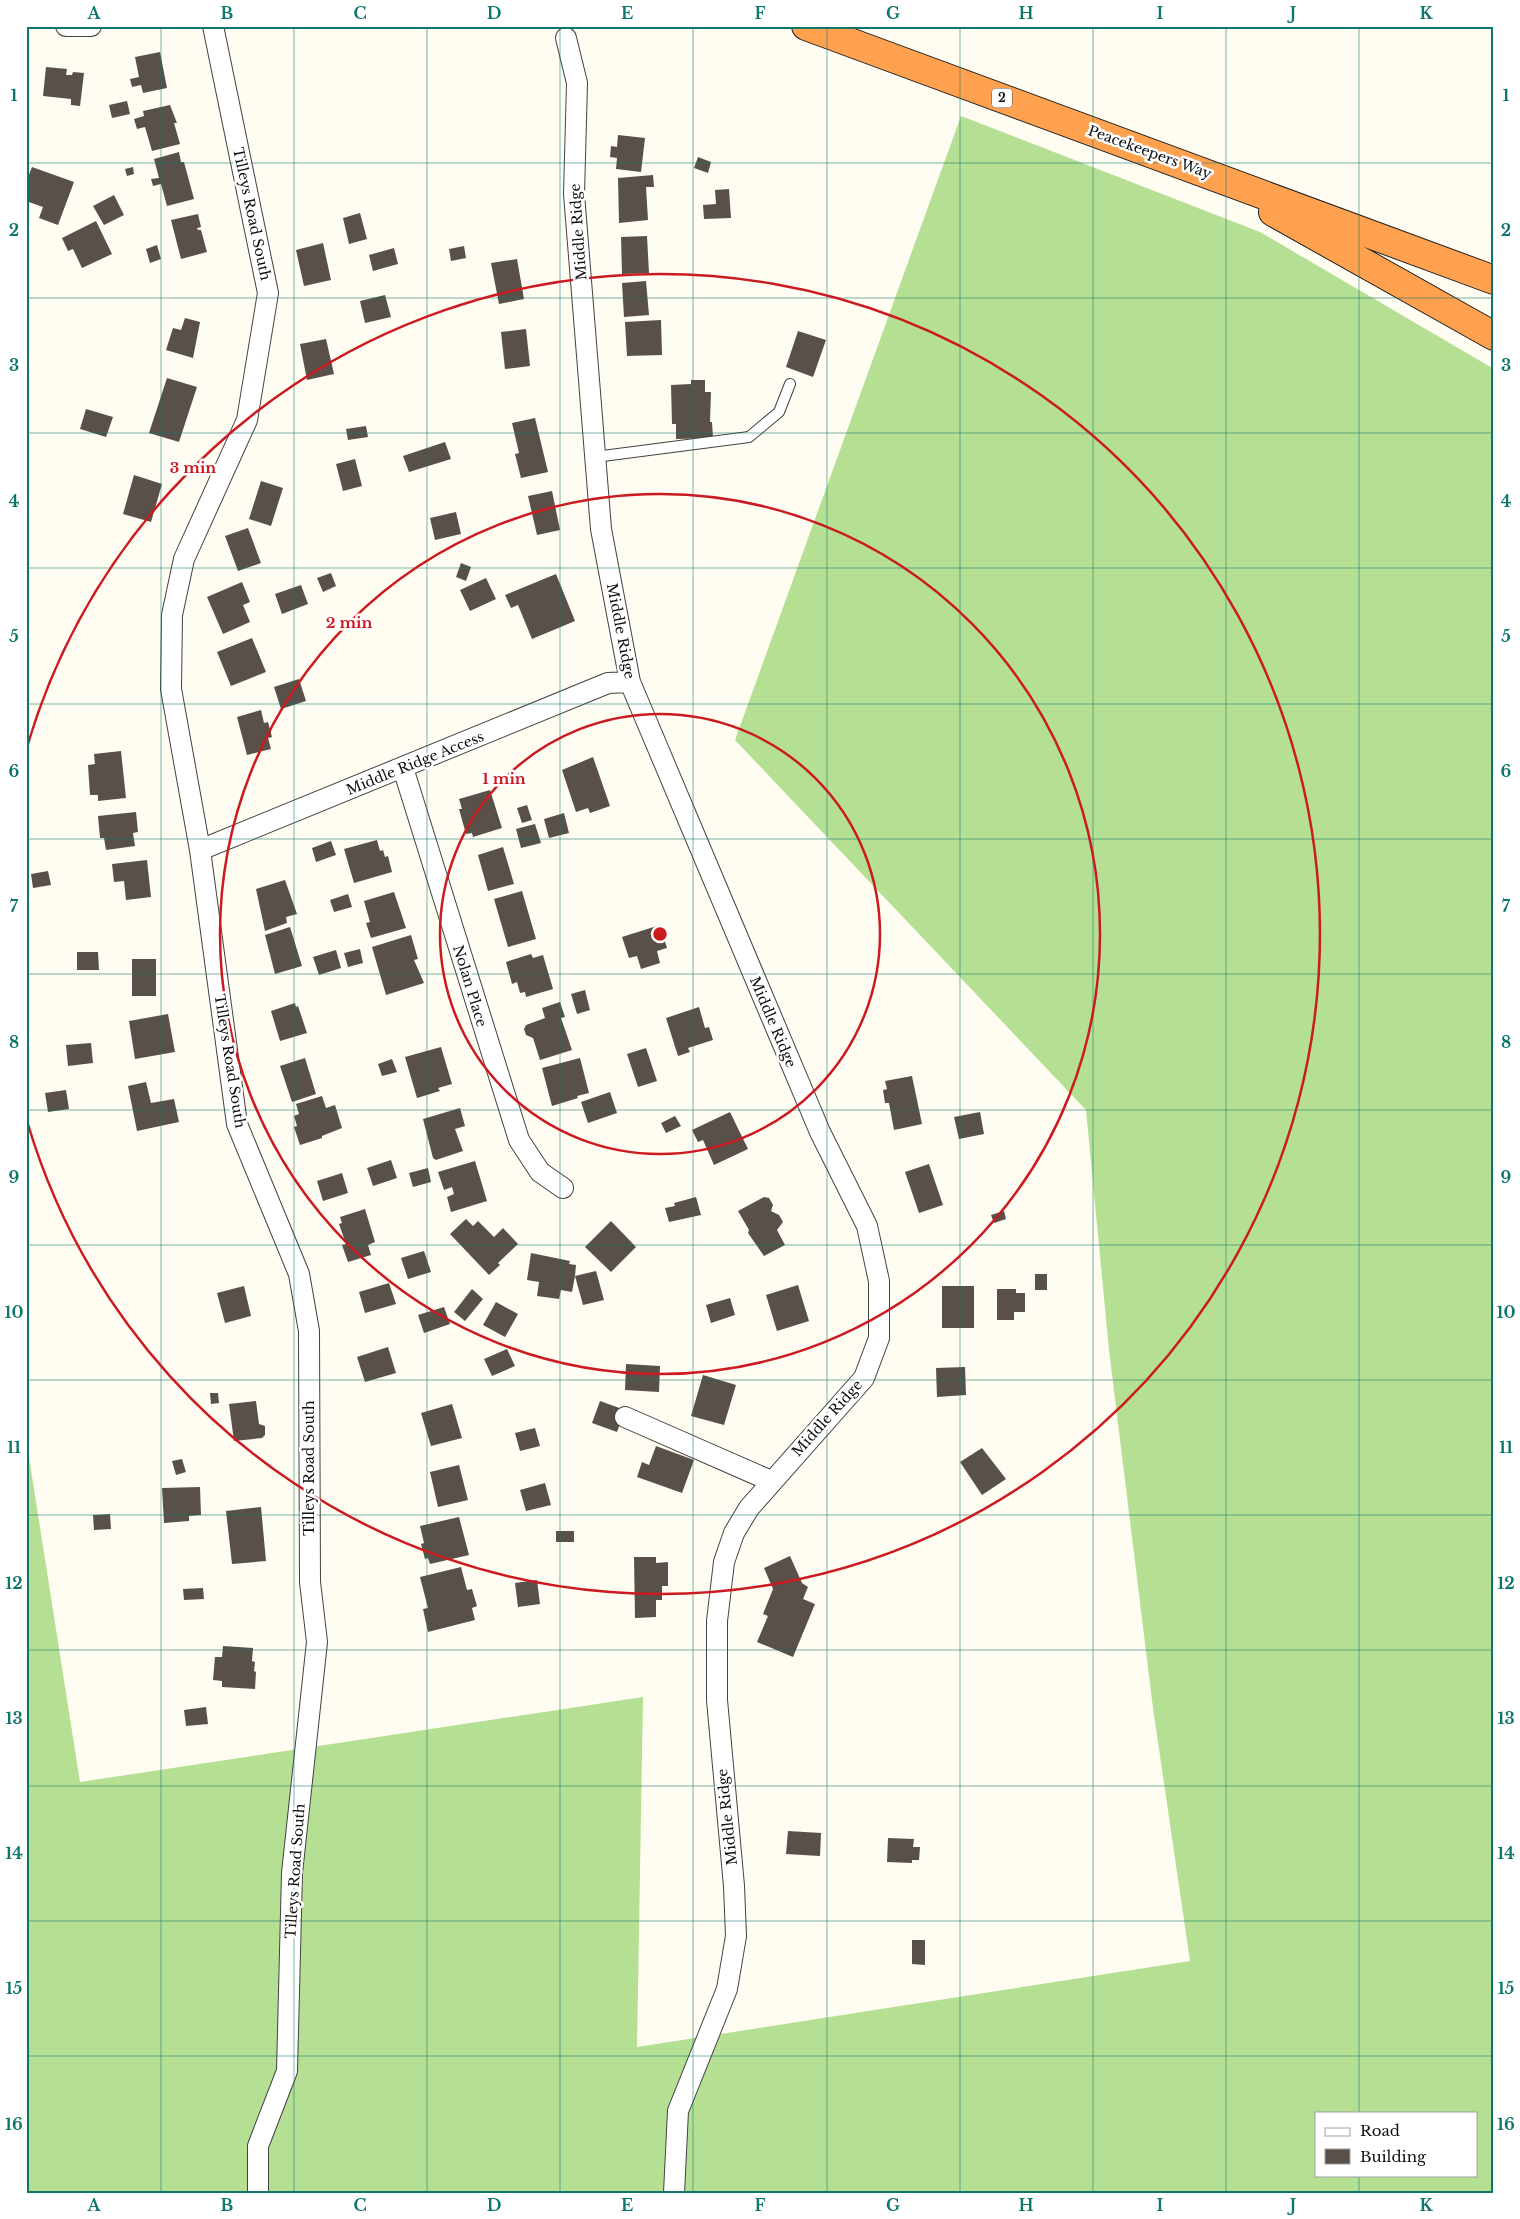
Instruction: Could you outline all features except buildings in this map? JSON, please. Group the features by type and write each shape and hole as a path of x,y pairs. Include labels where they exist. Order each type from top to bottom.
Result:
{"highway":[{"name":"Peacekeepers Way","path":"806,26 1494,280"},
{"path":"1198,170 1494,336"},
{"path":"1455,265 1494,275"}],"street":[{"path":"66,26 91,26"},
{"name":"Tilleys Road South","path":"213,26 268,293 247,420 184,559 172,614 171,689 200,850 237,1124 299,1274 309,1331 310,1582 317,1642 292,1873 287,2071 258,2146 258,2193"},
{"name":"Middle Ridge","path":"566,38 577,83 574,194 602,529 630,682 820,1132 867,1226 879,1281 879,1338 864,1378 749,1508 734,1533 721,1580 716,1643 718,1717 733,1878 736,1936 727,1988 678,2111 674,2193"},
{"name":"Middle Ridge Access","path":"200,850 608,683 630,682"},
{"name":"Nolan Place","path":"403,768 519,1140 540,1172 562,1188"},
{"path":"625,1416 771,1481"}],"lane":[{"path":"596,457 749,437 778,412 790,384"}],"green space":[{"path":"961,116 1260,232 1494,369 1494,2193 26,2193 26,1438 80,1782 643,1697 637,2047 1190,1961 1153,1708 1109,1350 1086,1110 735,740"}]}
